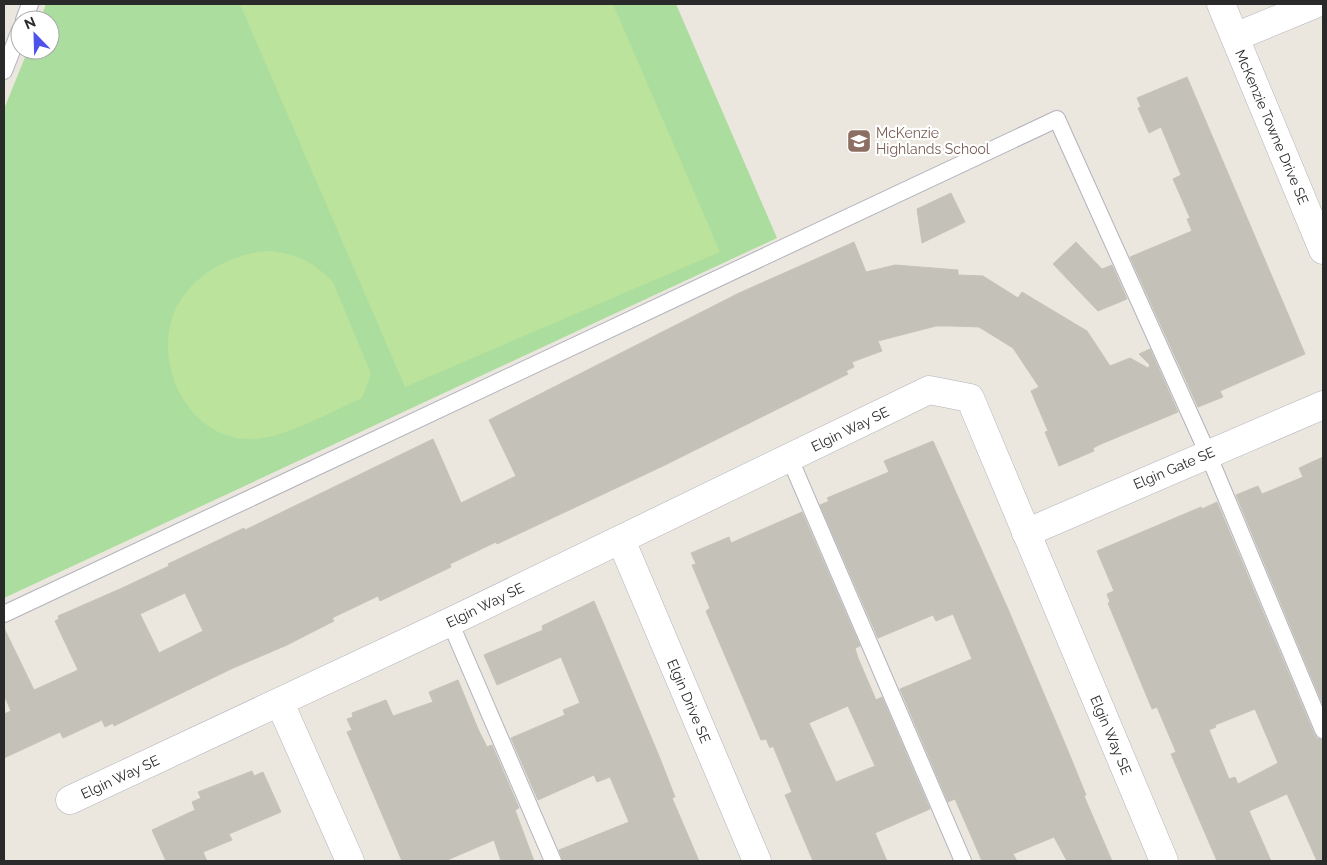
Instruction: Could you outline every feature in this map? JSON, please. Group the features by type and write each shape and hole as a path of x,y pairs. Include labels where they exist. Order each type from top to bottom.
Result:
{"street":[{"name":"McKenzie Towne Drive SE","path":"1220,4 1323,250"},
{"path":"1235,38 1315,4"},
{"name":"Elgin Way SE","path":"70,800 450,622 790,459 929,390 970,398 1164,861"},
{"name":"Elgin Gate SE","path":"1026,533 1323,405"},
{"name":"Elgin Drive SE","path":"621,540 757,861"},
{"path":"280,703 350,861"}],"lane":[{"path":"4,71 10,56"},
{"path":"4,614 1056,119 1208,454 1323,730"},
{"path":"790,459 963,861"},
{"path":"450,622 552,861"}],"green space":[{"path":"46,4 676,4 777,238 4,598 4,109 24,60 60,60 60,10 44,10"},
{"path":"240,4 613,4 720,252 405,387"},
{"path":"269,251 288,254 304,260 319,269 333,282 371,374 362,398 286,432 263,438 241,439 221,433 203,422 189,407 178,389 171,369 168,347 170,326 175,310 183,296 194,283 207,273 237,257"}],"building":[{"path":"1187,77 1305,354 1220,391 1223,397 1198,407 1130,257 1192,231 1187,219 1190,218 1173,179 1181,175 1161,127 1149,133 1138,108 1141,107 1137,98"},
{"path":"951,193 965,222 922,243 917,209"},
{"path":"854,242 866,272 895,265 958,270 958,275 983,276 1018,298 1022,292 1087,331 1110,366 1130,358 1148,368 1150,365 1139,354 1150,349 1178,412 1101,444 1093,448 1094,451 1059,466 1045,432 1048,431 1031,391 1039,387 1013,348 979,327 936,326 878,341 882,351 852,362 854,367 846,371 848,374 663,466 497,544 496,542 450,564 451,567 380,601 378,596 332,618 334,621 287,645 231,669 114,726 113,723 105,727 102,720 63,738 60,732 4,758 4,714 11,711 4,695 4,628 34,690 78,670 55,621 59,619 58,616 169,566 168,564 244,528 245,530 433,439 461,503 516,476 489,420 739,293","holes":["185,593 203,631 159,653 140,614"]},
{"path":"1076,242 1102,269 1112,265 1127,299 1098,311 1053,264"},
{"path":"933,441 1008,609 1112,861 1067,861 1054,837 1013,854 1017,861 982,861 955,799 948,802 900,689 972,659 953,614 936,621 933,615 878,638 820,505 829,501 827,498 889,472 884,461"},
{"path":"1323,457 1323,705 1236,495 1258,486 1262,494 1303,477 1299,468"},
{"path":"1217,502 1314,734 1317,738 1323,740 1323,861 1317,861 1287,794 1249,811 1271,861 1217,861 1171,754 1176,752 1157,707 1152,709 1108,603 1110,602 1107,594 1114,591 1097,551 1201,507 1202,509","holes":["1255,709 1278,763 1238,784 1235,777 1229,779 1209,730 1216,727 1215,725"]},
{"path":"802,512 860,646 855,648 876,700 882,697 930,809 875,833 887,861 813,861 785,795 792,792 773,746 770,748 766,739 761,740 706,611 710,608 692,565 696,564 691,553 729,537 731,543","holes":["848,706 875,766 836,782 809,723"]},
{"path":"594,601 659,756 675,797 672,798 699,861 563,861 559,850 629,822 610,777 597,782 594,775 538,800 511,738 565,715 563,710 580,703 561,657 497,685 484,655 543,630 542,626"},
{"path":"458,680 478,729 487,747 492,745 519,808 515,810 534,861 501,861 494,840 445,861 402,861 347,732 352,730 347,719 353,717 352,713 386,700 393,716 433,702 429,692"},
{"path":"252,771 254,776 263,772 281,812 229,834 232,840 203,852 207,861 166,861 152,830 195,810 192,802 201,798 198,792"}],"place":[{"name":"McKenzie Highlands School","path":"859,141"}]}
